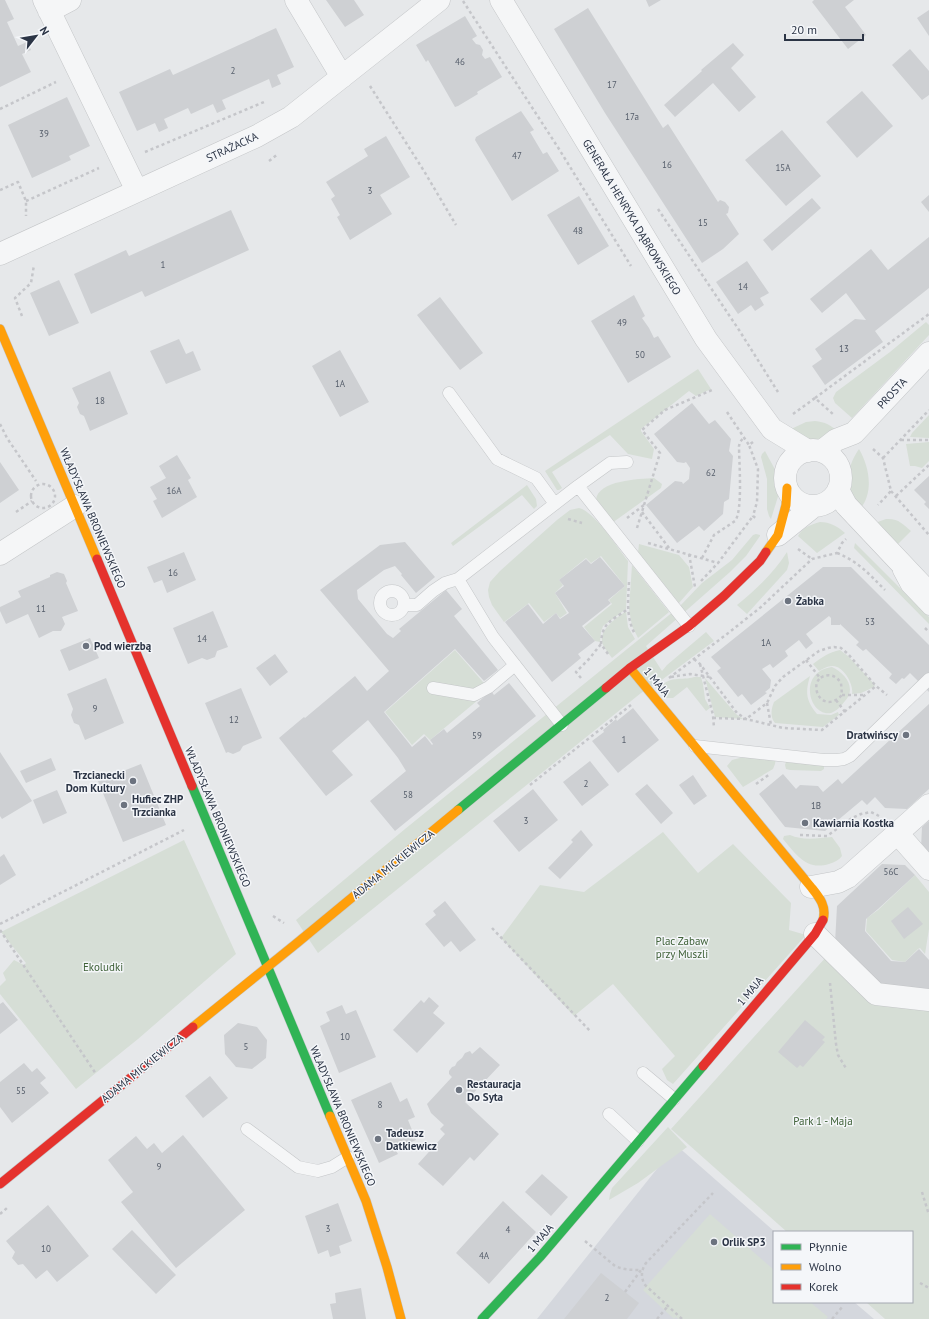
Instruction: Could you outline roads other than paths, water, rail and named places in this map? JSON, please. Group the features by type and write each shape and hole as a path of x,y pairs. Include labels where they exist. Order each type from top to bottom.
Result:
{"street":[{"path":"70,0 46,5 137,191"},
{"path":"296,0 342,77"},
{"name":"STRAŻACKA","path":"0,254 257,136 291,117 440,0"},
{"name":"GENERAŁA HENRYKA DĄBROWSKIEGO","path":"501,0 706,339 772,429 815,451"},
{"name":"WŁADYSŁAWA BRONIEWSKIEGO","path":"0,329 366,1201 387,1267 401,1319"},
{"name":"PROSTA","path":"815,451 854,433 929,352"},
{"name":"GENERAŁA HENRYKA DĄBROWSKIEGO","path":"772,429 775,450 786,480"},
{"name":"PROSTA","path":"840,469 849,455 854,433"},
{"path":"815,451 831,456 840,469 842,477 838,490 833,499 819,506 804,505 798,502 792,496 786,480 789,464 794,457 802,452 815,451"},
{"name":"ADAMA MICKIEWICZA","path":"0,1184 297,943 630,668 689,626 724,596 760,561 778,534 786,505 786,480"},
{"path":"838,490 846,505 929,593"},
{"path":"0,554 75,506"},
{"name":"ADAMA MICKIEWICZA","path":"778,534 814,506"},
{"name":"1 MAJA","path":"482,1319 540,1257 674,1099 822,940 825,909 822,902 630,668"},
{"path":"811,887 838,882 848,877 929,805"},
{"path":"898,834 929,869"},
{"path":"822,940 876,994 929,1000"}],"lane":[{"path":"449,393 497,460 536,478 555,504"},
{"path":"405,605 417,605 445,583 458,579 610,463 627,462"},
{"path":"578,486 689,626"},
{"path":"894,556 900,573 907,586 929,609"},
{"path":"458,579 493,637 562,725"},
{"path":"433,688 474,695 489,687 515,665"},
{"path":"695,746 827,760 844,759 850,756 929,679"},
{"path":"643,1073 674,1099"},
{"path":"609,1114 638,1141"},
{"path":"247,1129 298,1167 318,1171 332,1167 348,1157"}],"place":[{"name":"Żabka","path":"788,601"},
{"name":"Pod wierzbą","path":"86,646"},
{"name":"Dratwińscy","path":"906,735"},
{"name":"Trzcianecki Dom Kultury","path":"133,781"},
{"name":"Hufiec ZHP Trzcianka","path":"124,805"},
{"name":"Kawiarnia Kostka","path":"805,823"},
{"name":"Restauracja Do Syta","path":"459,1090"},
{"name":"Tadeusz Datkiewicz","path":"378,1139"},
{"name":"Orlik SP3","path":"714,1242"}],"park label":[{"name":"Plac Zabaw przy Muszli","path":"682,947"},
{"name":"Ekoludki","path":"103,967"},
{"name":"Park 1 - Maja","path":"823,1121"}]}
